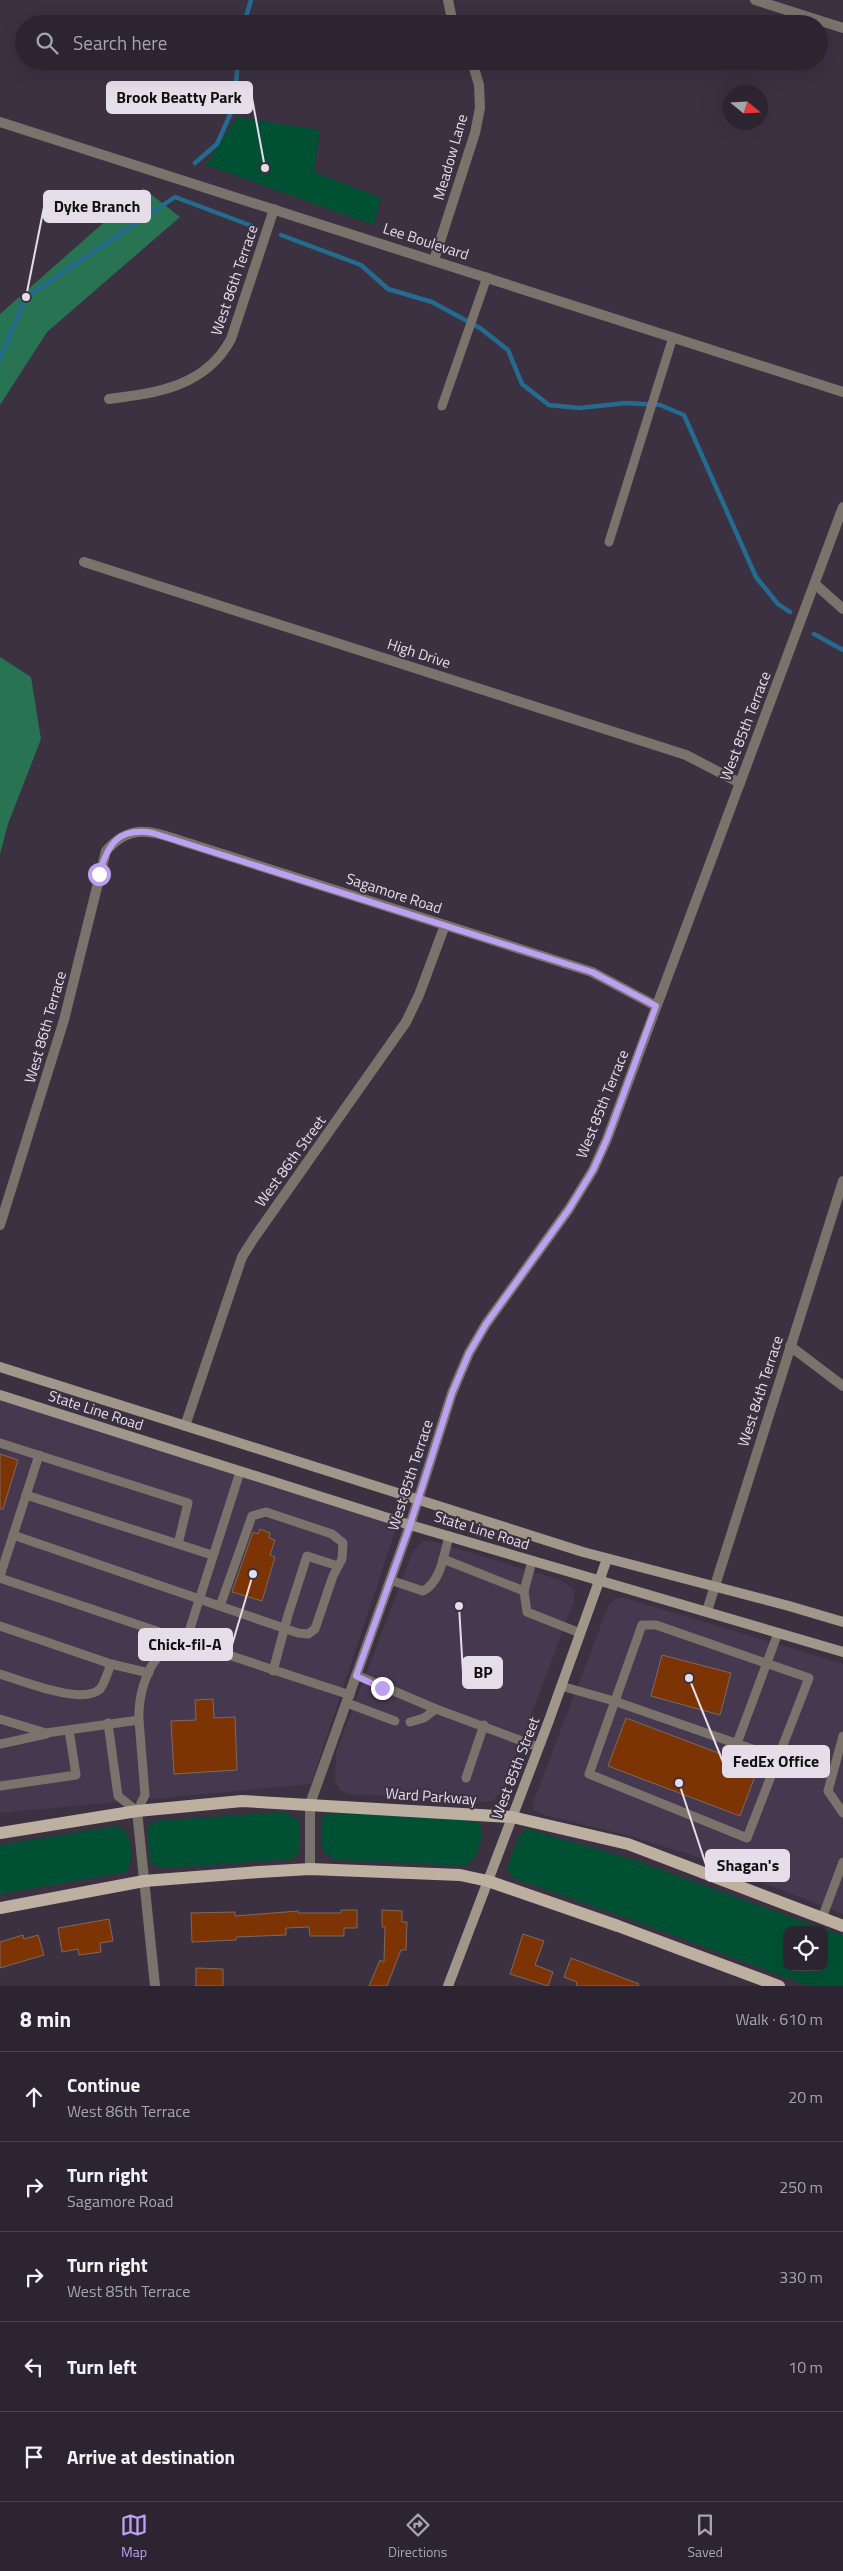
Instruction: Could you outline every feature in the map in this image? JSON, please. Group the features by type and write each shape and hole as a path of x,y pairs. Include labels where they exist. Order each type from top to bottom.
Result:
{"main road":[{"name":"State Line Road","path":"0,1367 418,1501 607,1559 790,1606 843,1622"},
{"name":"State Line Road","path":"0,1395 410,1525 600,1579 843,1652"},
{"name":"West 85th Street","path":"448,1986 607,1559"},
{"name":"Ward Parkway","path":"0,1833 137,1811 242,1802 310,1804 512,1817 628,1844 843,1926"},
{"path":"0,1908 144,1881 310,1868 460,1875 488,1881 618,1926 779,1986"}],"street":[{"path":"448,0 451,15"},
{"path":"756,0 803,15"},
{"path":"828,23 843,28"},
{"name":"Meadow Lane","path":"434,260 475,133 480,108 479,85 475,70"},
{"name":"Lee Boulevard","path":"0,122 274,208 843,392"},
{"name":"West 86th Terrace","path":"109,399 164,390 204,372 222,356 231,339 274,208"},
{"name":"West 85th Terrace","path":"310,1804 410,1525 452,1393 469,1353 486,1324 569,1209 593,1170 607,1139 843,507"},
{"name":"High Drive","path":"84,562 686,755 740,783"},
{"path":"814,584 843,609"},
{"name":"Sagamore Road","path":"117,838 138,831 153,833 592,972 656,1006"},
{"name":"West 86th Terrace","path":"0,1225 64,1020 101,866 106,851 117,838"},
{"name":"West 86th Street","path":"185,1426 242,1257 406,1022 419,995 445,925"},
{"name":"West 84th Terrace","path":"707,1611 790,1346 838,1211 843,1180"},
{"path":"790,1346 843,1386"},
{"path":"310,1804 310,1868"},
{"path":"137,1811 155,1986"}],"lane":[{"path":"442,406 487,277"},
{"path":"609,542 673,337"},
{"path":"0,1443 188,1503 178,1544"},
{"path":"39,1456 0,1577 273,1670 392,1718"},
{"path":"108,1723 118,1796 137,1811 145,1795 138,1704 149,1673 162,1653 186,1640 240,1472"},
{"path":"26,1495 212,1555"},
{"path":"14,1535 199,1599 284,1628 308,1634 315,1629 344,1550 344,1543 337,1537 266,1512 252,1516 247,1523 220,1606"},
{"path":"390,1580 423,1591 429,1588 443,1559 450,1536"},
{"path":"273,1670 307,1556 338,1566"},
{"path":"443,1559 524,1592"},
{"path":"532,1561 524,1592 527,1612 580,1633"},
{"path":"642,1625 656,1625 809,1678 748,1838 589,1774 614,1702 642,1625"},
{"path":"0,1626 112,1664 149,1673"},
{"path":"737,1744 778,1633"},
{"path":"0,1674 69,1694 89,1695 100,1689 112,1664"},
{"path":"356,1676 436,1709 484,1725 538,1747"},
{"path":"561,1686 614,1702 778,1758"},
{"path":"412,1719 424,1718 436,1709"},
{"path":"0,1719 46,1734"},
{"path":"0,1744 108,1723 139,1720"},
{"path":"466,1778 484,1725"},
{"path":"0,1786 76,1775 69,1730"},
{"path":"843,1736 828,1791 843,1813"},
{"path":"822,1918 843,1862"}],"shaded area":[{"path":"0,1400 398,1522 311,1784 0,1813"},
{"path":"423,1541 432,1541 560,1580 572,1588 574,1593 574,1601 504,1788 493,1801 348,1794 340,1790 335,1782 336,1752 413,1551"},
{"path":"615,1598 625,1598 843,1664 843,1914 691,1855 630,1836 541,1814 533,1810 533,1802 608,1607"}],"green space":[{"path":"237,117 320,130 314,172 381,198 374,225 206,165"},
{"path":"143,188 180,217 47,332 0,405 0,314"},
{"path":"0,657 31,677 41,739 8,824 0,854"},
{"path":"284,1812 300,1821 299,1852 293,1859 168,1868 158,1867 150,1862 147,1828 154,1821"},
{"path":"337,1812 472,1821 480,1824 481,1841 477,1852 467,1866 339,1860 332,1858 323,1850 321,1839 321,1819 327,1814"},
{"path":"116,1826 126,1833 131,1846 131,1860 126,1872 0,1894 0,1845"},
{"path":"528,1829 634,1860 816,1926 783,1926 783,1971 828,1971 828,1931 843,1936 843,1986 809,1986 513,1878 507,1869 520,1836"}],"building":[{"path":"0,1454 18,1460 3,1509 0,1509"},
{"path":"260,1529 270,1533 269,1538 275,1540 270,1555 275,1557 262,1601 232,1592 253,1532 258,1534"},
{"path":"662,1655 731,1673 720,1715 651,1696"},
{"path":"213,1699 214,1718 235,1717 237,1770 174,1774 171,1721 196,1720 195,1700"},
{"path":"626,1718 758,1768 740,1816 608,1766"},
{"path":"341,1910 357,1910 357,1928 344,1928 344,1936 310,1936 309,1927 286,1928 286,1935 236,1937 236,1940 192,1942 191,1913 235,1912 235,1916 298,1911 298,1913 341,1913"},
{"path":"382,1910 402,1911 402,1922 407,1922 406,1950 401,1950 387,1986 369,1986 380,1960 384,1962 385,1927 382,1927"},
{"path":"109,1919 113,1941 100,1943 101,1952 79,1955 78,1949 62,1952 58,1928"},
{"path":"523,1934 544,1941 535,1965 553,1972 548,1986 510,1974"},
{"path":"23,1935 24,1939 38,1935 44,1955 0,1968 0,1942"},
{"path":"571,1958 639,1984 638,1986 576,1986 577,1982 564,1977"},
{"path":"196,1968 223,1969 223,1986 196,1986"}],"waterway":[{"path":"247,15 251,0"},
{"path":"195,163 217,144 234,106 237,70"},
{"path":"0,359 26,297 175,197 252,226"},
{"path":"281,235 361,265 388,289 432,302 480,328 508,350 522,384 549,405 579,408 626,403 660,405 684,415 756,577 778,604 790,612"},
{"path":"814,634 843,650"}],"place":[{"name":"Brook Beatty Park","path":"265,168"},
{"name":"Dyke Branch","path":"26,297"},
{"name":"Chick-fil-A","path":"253,1574"},
{"name":"BP","path":"459,1606"},
{"name":"FedEx Office","path":"689,1678"},
{"name":"Shagan's","path":"679,1783"}],"route":[{"path":"99,874 106,851 117,838 138,831 153,833 592,972 656,1006 607,1139 593,1170 569,1209 486,1324 469,1353 452,1393 410,1525 356,1676 382,1688"}]}
